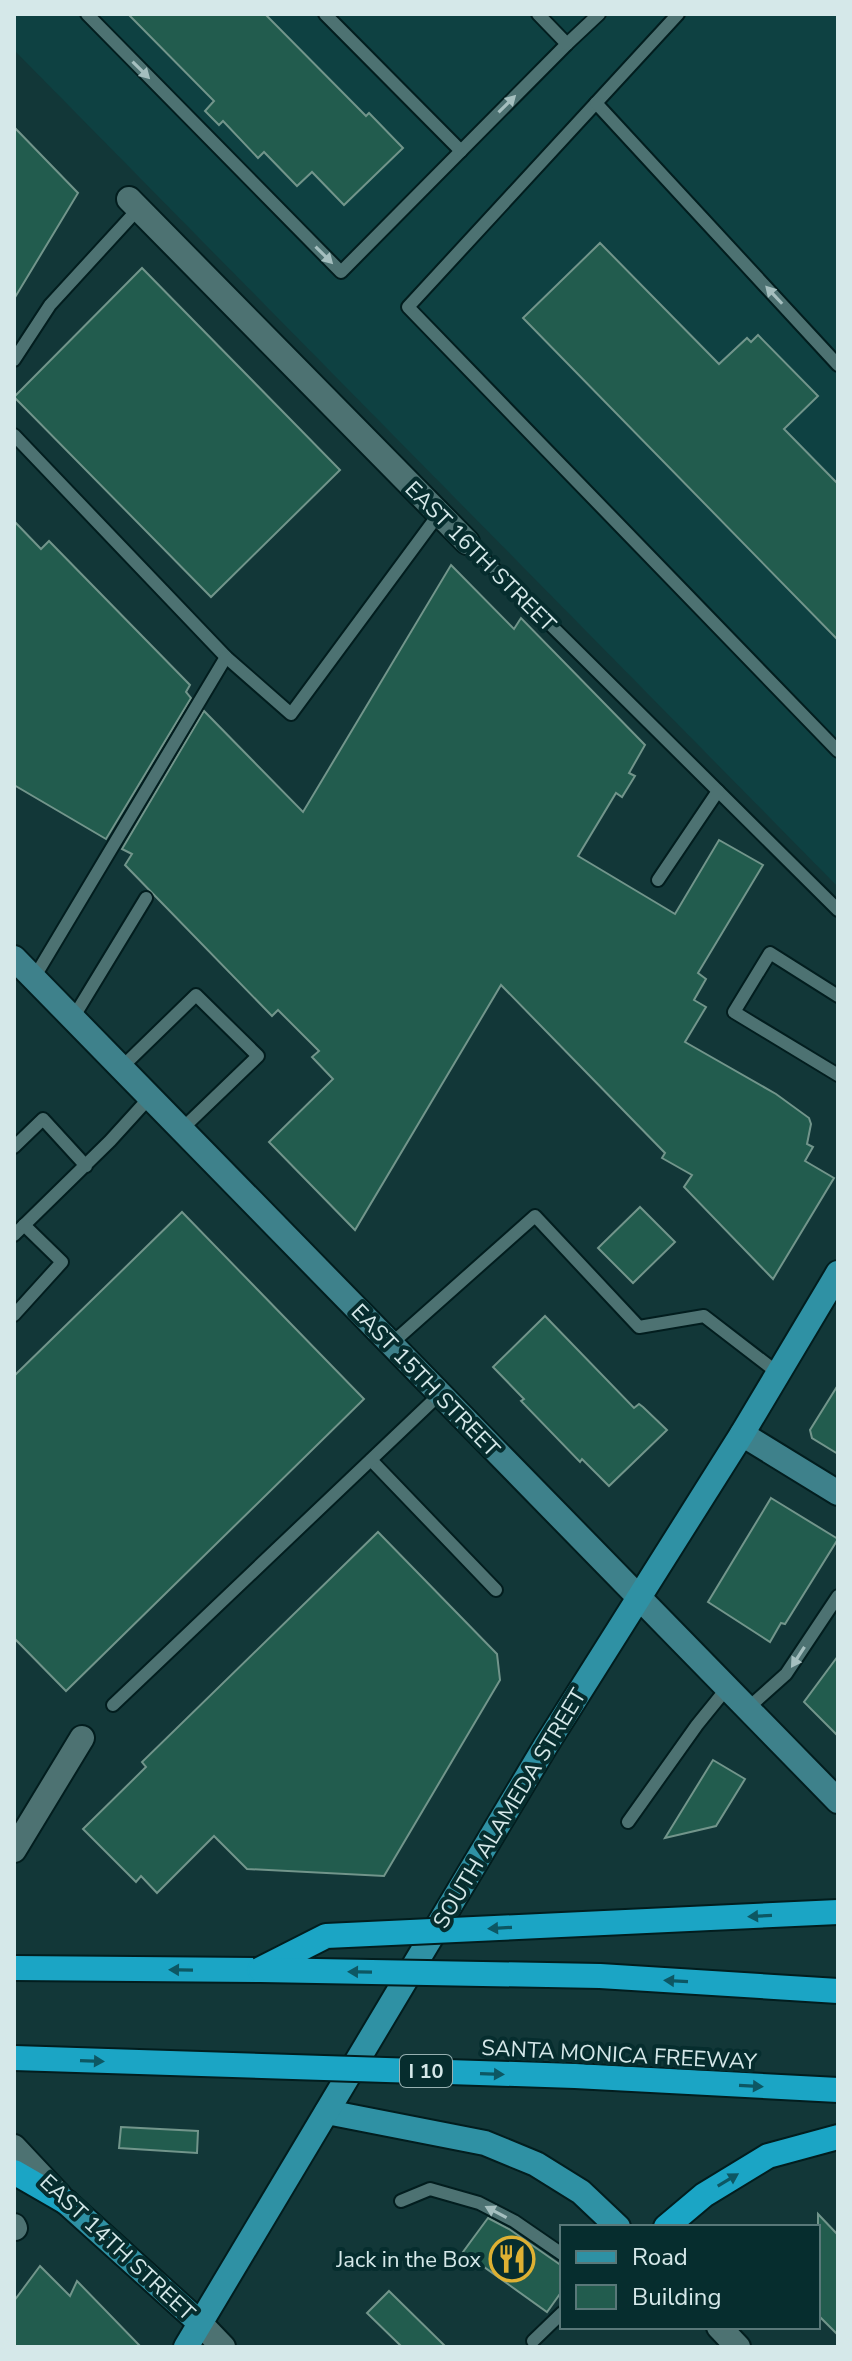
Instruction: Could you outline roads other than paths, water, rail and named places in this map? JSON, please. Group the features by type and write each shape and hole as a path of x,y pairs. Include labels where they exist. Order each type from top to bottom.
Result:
{"highway":[{"path":"259,1970 326,1936 838,1912"},
{"path":"14,1968 600,1976 838,1991"},
{"name":"SANTA MONICA FREEWAY","path":"14,2058 575,2076 838,2090"},
{"path":"668,2225 704,2195 768,2156 838,2137"},
{"path":"14,2172 66,2202"}],"main road":[{"name":"SOUTH ALAMEDA STREET","path":"186,2347 546,1745 742,1434 838,1273"},
{"path":"327,2112 485,2143 536,2164 581,2192 616,2225"},
{"name":"EAST 14TH STREET","path":"66,2202 200,2323"}],"street":[{"name":"EAST 16TH STREET","path":"134,204 467,542"},
{"name":"EAST 15TH STREET","path":"14,958 838,1801"},
{"path":"742,1434 838,1493"},
{"path":"14,1850 82,1738"},
{"name":"EAST 14TH STREET","path":"14,2147 66,2202"},
{"name":"EAST 14TH STREET","path":"200,2323 223,2347"},
{"path":"721,2329 738,2347"}],"lane":[{"path":"87,14 341,272 599,14"},
{"path":"325,14 461,151"},
{"path":"538,14 567,44"},
{"path":"678,14 408,307 838,751"},
{"path":"596,103 838,365"},
{"path":"14,360 50,305 134,204"},
{"path":"827,352 838,341"},
{"path":"14,435 226,657 291,714 438,515"},
{"name":"EAST 16TH STREET","path":"467,542 838,910"},
{"path":"34,978 226,657"},
{"path":"658,880 718,791"},
{"path":"73,1018 146,898"},
{"path":"838,996 770,953 734,1012 838,1075"},
{"path":"121,1068 196,995 258,1056 181,1130"},
{"path":"14,1235 86,1166 150,1097"},
{"path":"14,1147 43,1119 86,1166"},
{"path":"391,1344 535,1216 639,1327 704,1316 778,1373"},
{"path":"14,1315 62,1262 24,1225"},
{"path":"113,1705 440,1394"},
{"path":"371,1460 496,1590"},
{"path":"747,1709 786,1674 838,1596"},
{"path":"628,1822 727,1688"},
{"path":"401,2201 430,2189 479,2203 514,2221 560,2253"},
{"path":"533,2341 560,2315"}],"place":[{"name":"Jack in the Box","path":"512,2259"}]}
